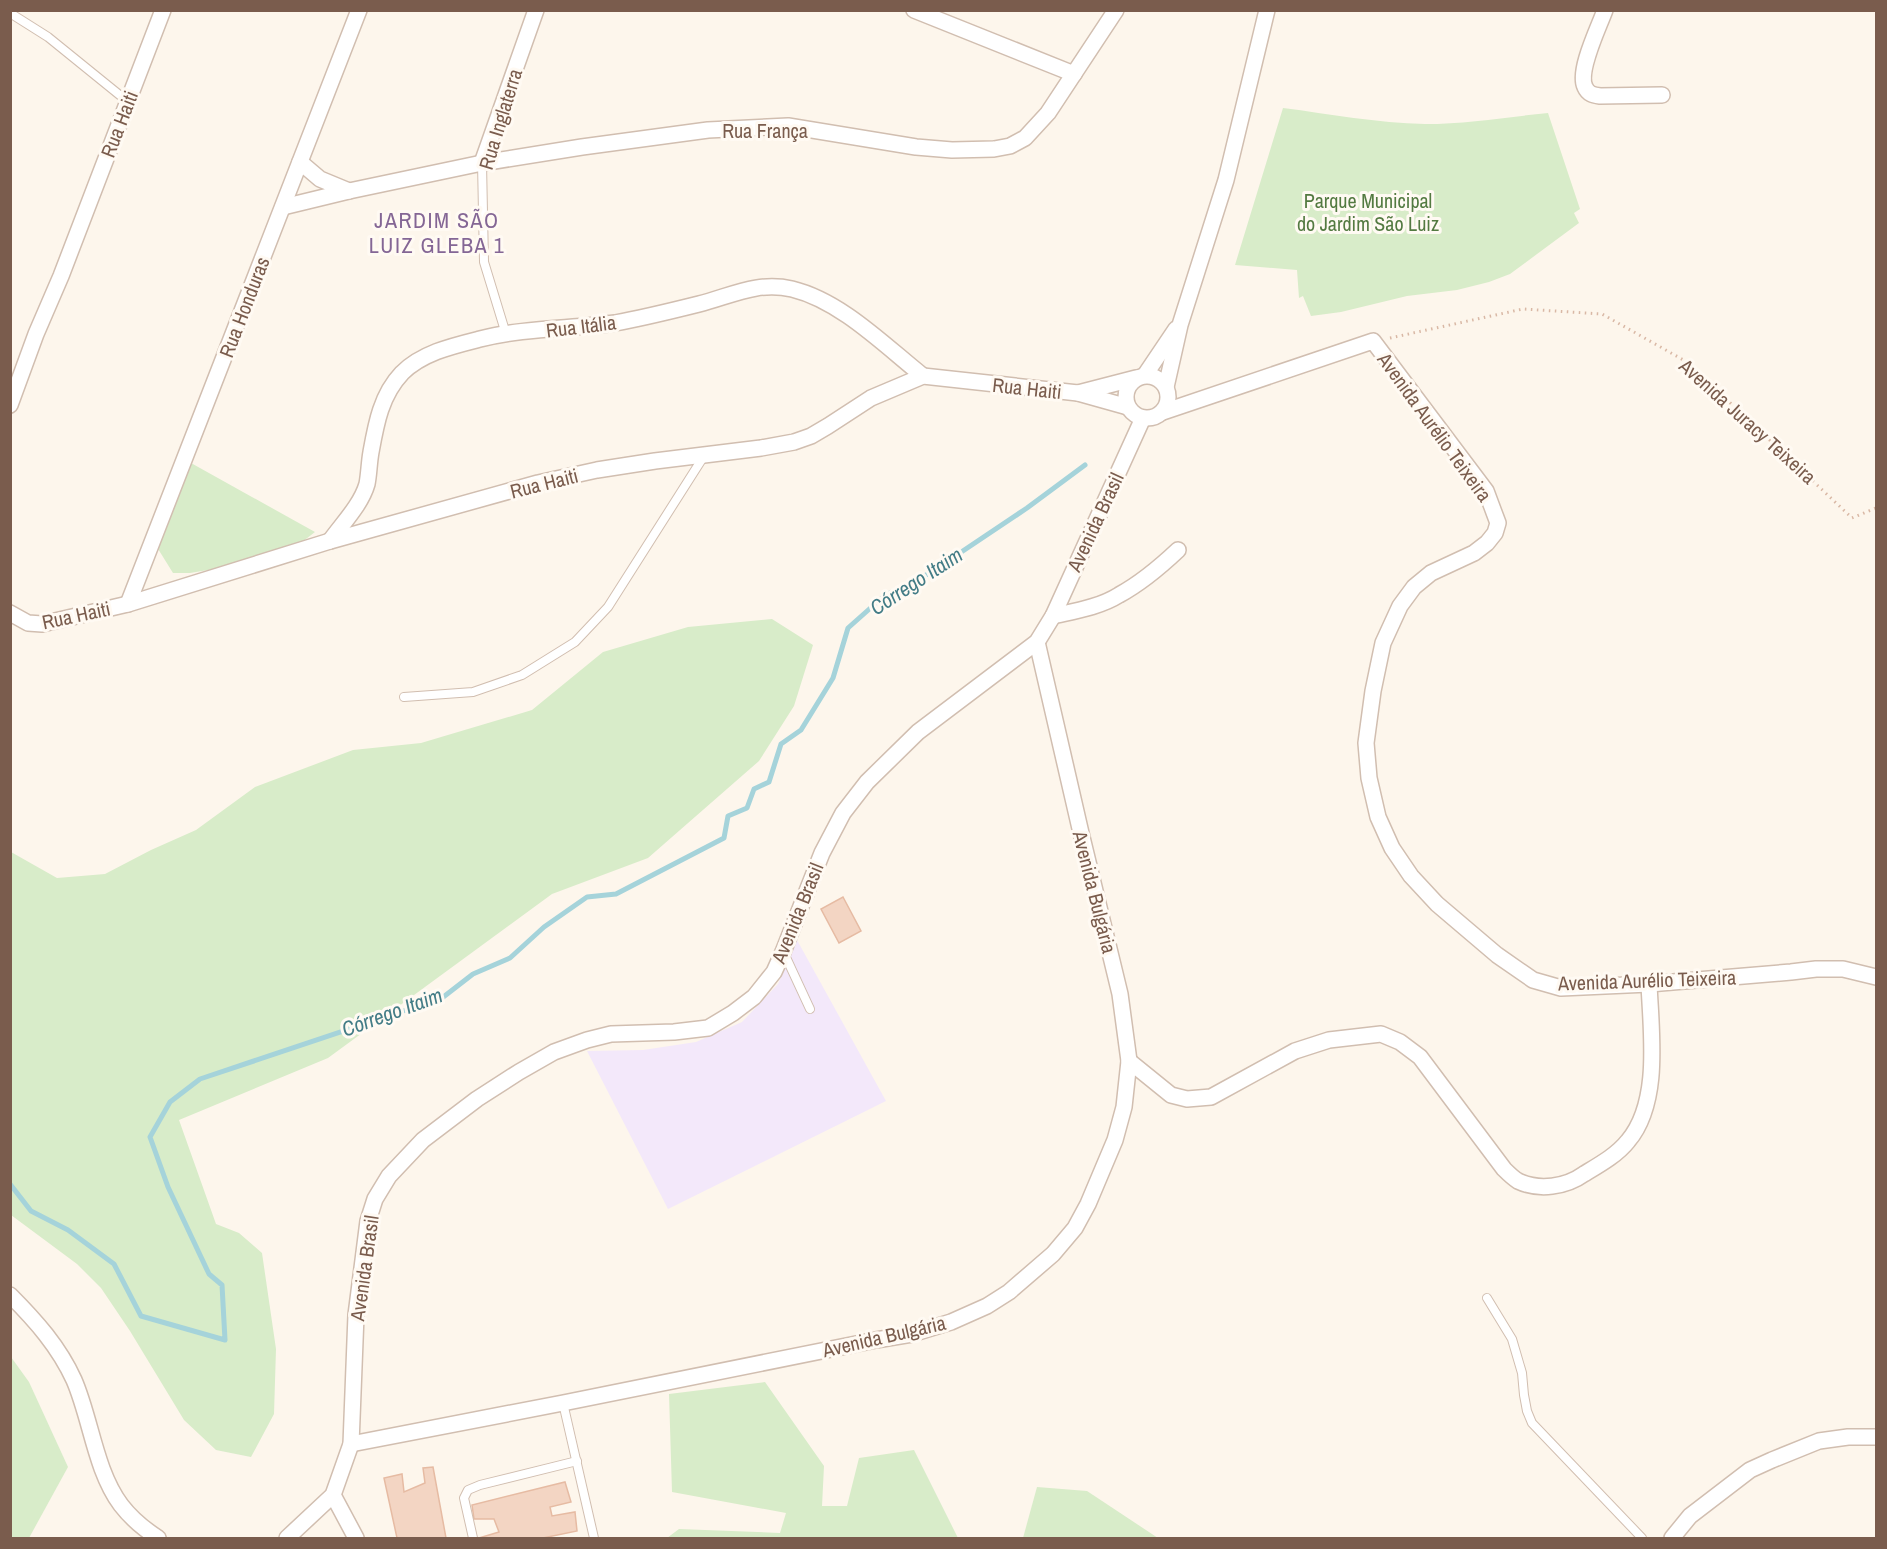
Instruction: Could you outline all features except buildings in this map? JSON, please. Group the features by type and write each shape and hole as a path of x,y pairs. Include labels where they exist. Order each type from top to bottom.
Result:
{"street":[{"name":"Rua Haiti","path":"10,405 163,10"},
{"name":"Rua Honduras","path":"128,604 359,10"},
{"name":"Rua Inglaterra","path":"482,163 536,10"},
{"path":"914,10 1074,74"},
{"name":"Rua França","path":"283,207 482,163 708,130 788,126 916,147 994,150 1010,146 1025,138 1048,113 1116,10"},
{"path":"1166,387 1180,325 1226,180 1268,10"},
{"path":"1605,10 1586,61 1583,79 1585,88 1591,94 1600,96 1662,95"},
{"path":"300,162 320,179 349,191"},
{"name":"Rua Itália","path":"330,541 356,504 366,485 381,406 389,390 414,362 429,354 482,339 506,334 615,322 700,303 754,287 789,289 812,295 839,310 923,376"},
{"path":"1180,325 1141,376 1129,385 1125,396 1128,407 1143,418 1152,418 1163,412 1373,341"},
{"name":"Avenida Aurélio Teixeira","path":"1373,341 1486,492 1498,523 1495,534 1474,553 1431,573 1414,587 1400,606 1383,643 1372,691 1366,743 1369,778 1378,817 1392,848 1405,866 1437,904 1497,955 1533,980 1561,988 1648,984 1816,969 1844,969 1876,977"},
{"name":"Rua Haiti","path":"10,613 28,623 42,624 128,604 330,541 538,483 597,470 794,442 811,436 871,398 923,376 1078,393 1128,407"},
{"name":"Rua Haiti","path":"1078,393 1141,376"},
{"path":"1141,376 1156,377 1166,387 1168,403 1163,412"},
{"name":"Avenida Brasil","path":"287,1539 333,1495 351,1444 356,1315 368,1221 375,1199 389,1176 423,1140 477,1099 554,1053 610,1034 674,1032 708,1028 754,997 774,972 822,853 843,813 867,782 918,732 1037,642 1053,616 1143,418"},
{"path":"1053,616 1082,610 1118,597 1159,568 1178,550"},
{"name":"Avenida Bulgária","path":"351,1444 912,1334 951,1322 987,1306 1009,1292 1053,1254 1075,1228 1088,1204 1115,1140 1124,1107 1129,1061 1120,994 1037,642"},
{"path":"1129,1061 1172,1095 1187,1100 1211,1096 1295,1051 1329,1040 1381,1034 1400,1042 1420,1057 1504,1169 1518,1181 1533,1186 1560,1186 1576,1180 1607,1159 1627,1143 1639,1126 1647,1098 1652,1060 1648,984"},
{"path":"10,1295 38,1324 61,1356 74,1380 108,1482 121,1504 142,1527 158,1539"},
{"path":"1672,1539 1690,1516 1750,1470 1819,1442 1848,1437 1876,1437"},
{"path":"333,1495 356,1539"}],"lane":[{"path":"10,13 48,37 127,101"},
{"name":"Rua Inglaterra","path":"482,163 484,262 506,334"},
{"path":"404,697 473,693 522,675 575,642 608,607 704,454"},
{"path":"783,952 810,1009"},
{"path":"1487,1298 1512,1339 1522,1373 1527,1411 1532,1423 1642,1539"},
{"path":"563,1403 594,1539"},
{"path":"473,1539 464,1498 468,1490 577,1461"}],"path":[{"name":"Avenida Juracy Teixeira","path":"1373,341 1522,309 1602,314 1687,362 1852,518 1876,508"}],"shaded area":[{"path":"797,940 886,1101 668,1209 587,1051 643,1050 696,1042 742,1022 778,984"}],"green space":[{"name":"Parque Municipal do Jardim São Luiz","path":"1283,108 1371,120 1425,124 1471,122 1548,113 1580,209 1574,213 1579,223 1510,274 1489,282 1457,290 1407,296 1341,312 1311,316 1303,296 1299,298 1297,270 1235,265"},
{"path":"191,463 315,532 293,549 262,554 226,567 190,573 173,573 155,544"},
{"path":"772,619 813,645 794,706 759,761 648,858 552,894 328,1058 179,1120 216,1224 239,1233 262,1253 276,1349 274,1414 251,1457 216,1450 184,1420 101,1288 77,1264 11,1215 11,852 57,878 105,874 196,830 255,787 353,750 421,743 532,710 603,652 688,627"},
{"path":"11,1357 29,1382 68,1467 29,1538 11,1538"},
{"path":"765,1382 824,1466 822,1506 847,1506 859,1458 914,1450 958,1538 667,1538 679,1529 780,1533 786,1513 672,1492 669,1394"},
{"path":"1037,1487 1087,1491 1158,1538 1023,1538"}],"waterway":[{"name":"Córrego Itaim","path":"10,1184 31,1211 68,1230 114,1264 141,1316 225,1340 222,1285 209,1274 168,1187 150,1137 170,1102 200,1079 442,998 473,974 510,958 544,927 587,897 616,894 724,838 728,816 747,808 754,789 769,782 781,744 801,730 833,678 848,628 884,596 930,573 1027,508 1085,465"}],"district":[{"name":"JARDIM SÃO LUIZ GLEBA 1","path":"437,232"}]}
